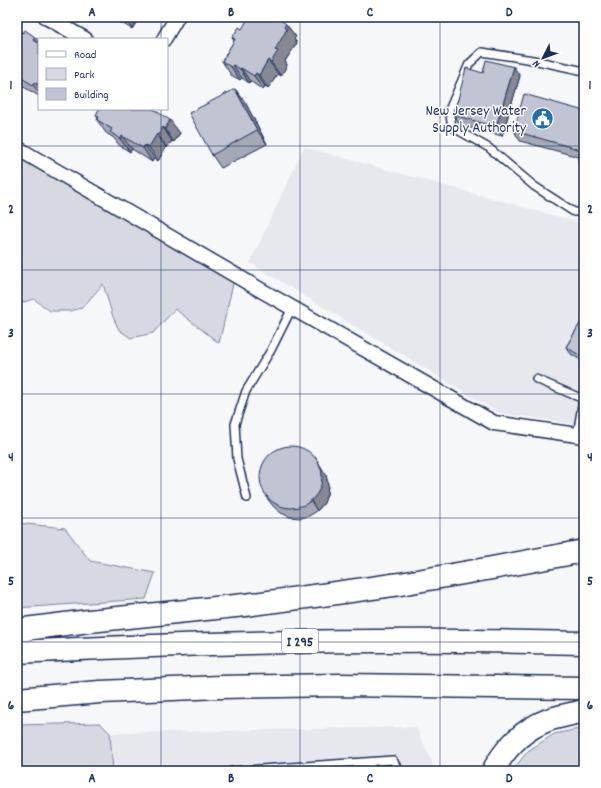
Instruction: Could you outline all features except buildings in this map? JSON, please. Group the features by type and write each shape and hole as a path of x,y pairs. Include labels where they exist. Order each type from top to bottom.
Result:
{"highway":[{"path":"17,630 89,620 190,611 322,595 400,584 584,551"},
{"name":"I 295","path":"17,652 266,642 381,640 584,642"},
{"path":"17,699 100,692 220,687 340,685 584,688"},
{"path":"493,771 498,761 509,747 531,728 549,720 584,711"}],"street":[{"path":"46,17 83,38"},
{"path":"165,38 177,17"},
{"path":"17,148 292,308 494,423 581,436"}],"lane":[{"path":"584,71 533,60 482,52 469,64 449,110 452,127 489,148 534,186 574,212 584,212"},
{"path":"247,498 237,459 235,424 246,391 271,350 292,308"},
{"path":"536,379 583,399 581,436"},
{"path":"231,771 332,768 392,760 399,771"},
{"path":"371,762 372,771"}],"shaded area":[{"path":"304,147 584,224 584,425 499,413 250,263"},
{"path":"416,727 436,771 113,771 110,733"}],"green space":[{"path":"17,142 237,267 219,343 175,309 153,333 131,338 119,330 113,317 103,284 82,308 70,311 50,311 34,299 17,304"},
{"path":"17,523 65,528 90,561 155,573 146,599 17,608"},
{"path":"100,723 110,733 113,771 17,771 17,725"},
{"path":"584,728 584,771 512,771 528,751 554,734"}],"place":[{"name":"New Jersey Water Supply Authority","path":"542,119"}]}
